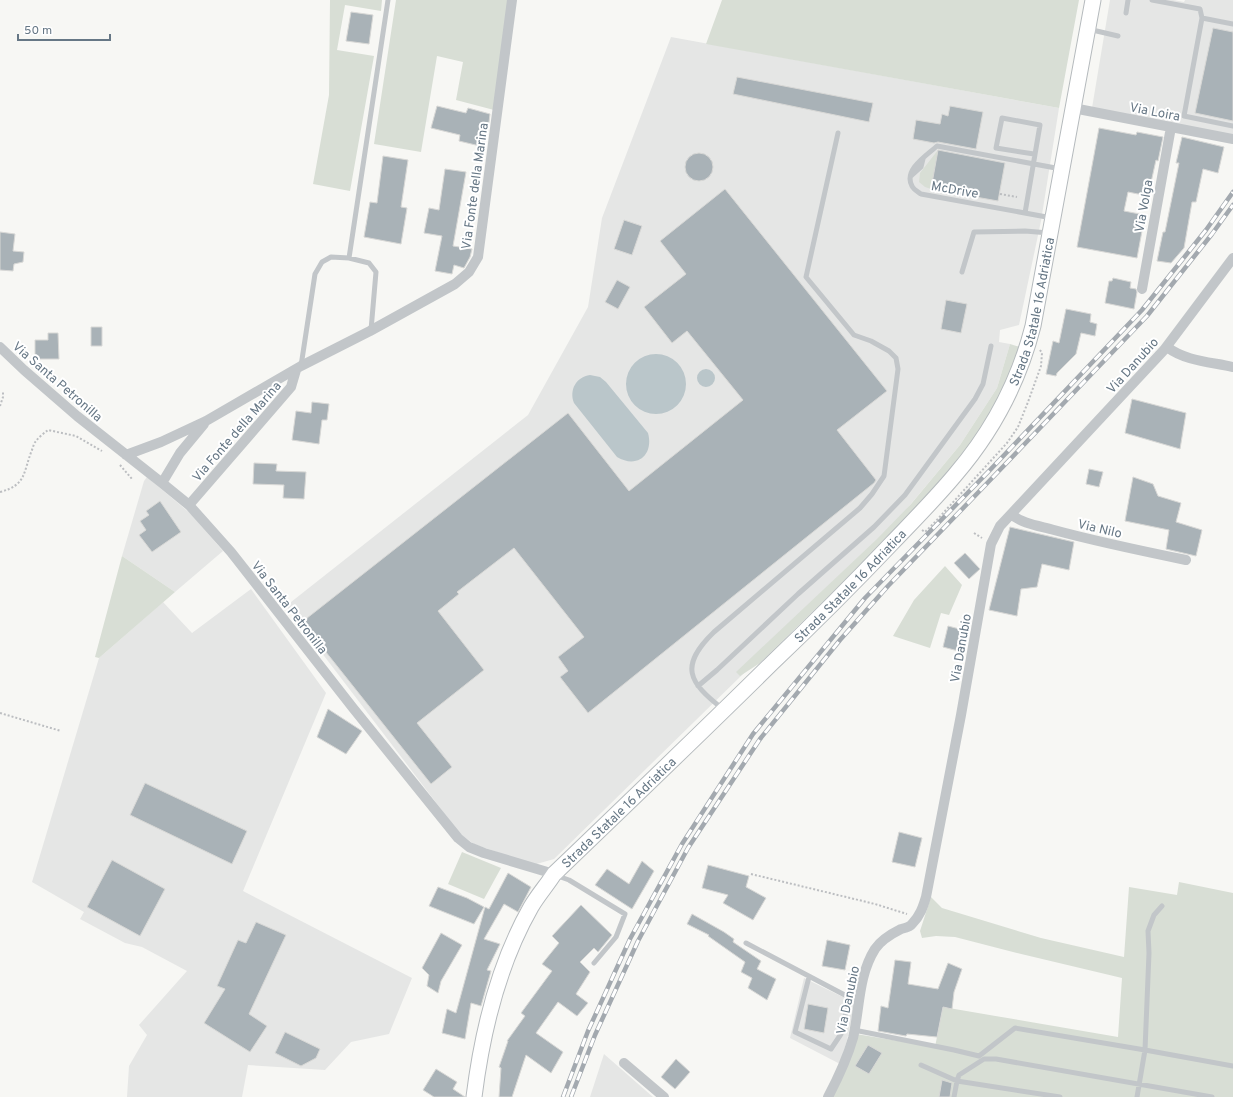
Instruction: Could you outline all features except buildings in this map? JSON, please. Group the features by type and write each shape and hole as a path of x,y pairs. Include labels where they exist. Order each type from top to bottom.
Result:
{"main road":[{"name":"Strada Statale 16 Adriatica","path":"474,1097 476,1077 486,1030 499,983 512,945 532,906 554,874 834,603 956,475 985,436 1008,394 1026,351 1033,326 1093,0"}],"street":[{"name":"Via Fonte della Marina","path":"126,455 161,442 206,421 299,368 455,284 469,272 478,257 512,0"},
{"name":"Via Loira","path":"1073,108 1233,139"},
{"name":"Via Volga","path":"1142,289 1171,127"},
{"name":"Via Danubio","path":"828,1097 844,1065 854,1030 854,1000 865,970 876,948 885,938 911,925 922,910 929,884 961,715 991,544 1000,526 1010,514 1167,347 1233,258"},
{"name":"Via Santa Petronilla","path":"0,347 76,416 189,505 231,552 353,708 458,838 469,847 484,854 554,874"},
{"path":"1167,347 1188,357 1233,367"},
{"name":"Via Fonte della Marina","path":"189,505 291,387 299,368"},
{"name":"Via Fonte della Marina","path":"162,483 180,452 206,421"},
{"name":"Via Nilo","path":"1010,514 1015,518 1037,525 1092,540 1186,560"},
{"path":"624,1063 664,1097"}],"lane":[{"path":"348,258 388,0"},
{"path":"1126,13 1128,0"},
{"path":"1152,0 1170,2 1200,9 1202,18 1184,116 1233,126"},
{"path":"1202,18 1233,24"},
{"path":"1087,29 1118,36"},
{"path":"1024,213 1040,125 1002,118 996,148 1034,154"},
{"path":"724,710 708,697 694,680 692,673 693,660 699,648 714,632 860,508 884,476 898,370 896,358 889,351 871,341 854,335 806,277 838,133"},
{"name":"McDrive","path":"1032,164 937,146 913,168 910,181 912,187 921,194 1053,218"},
{"path":"1032,164 1062,169"},
{"path":"962,272 974,232 1025,231 1050,233"},
{"path":"299,368 315,274 322,262 331,257 348,258 369,263 376,272 370,331"},
{"path":"698,686 874,526 905,495 975,399 983,384 991,346"},
{"path":"554,874 569,880 625,914 616,937 594,963"},
{"path":"1137,1097 1146,1050 1149,953 1148,931 1154,915 1162,906"},
{"path":"746,943 854,1000 841,1034 831,1049 795,1032 809,977"},
{"path":"854,1030 979,1056 1015,1028 1233,1066"},
{"path":"954,1097 956,1081 959,1075 984,1059 996,1059 1212,1097"},
{"path":"921,1065 956,1081 1060,1097"}],"path":[{"path":"1000,194 1017,197"},
{"path":"0,406 3,392"},
{"path":"0,492 10,490 23,478 36,441 48,430 76,436 107,455"},
{"path":"118,463 132,479"},
{"path":"0,713 60,731"},
{"path":"751,874 875,904 917,918"}],"shaded area":[{"path":"330,0 382,0 381,11 345,5 337,50 374,56 350,191 313,184 329,95"},
{"path":"396,0 509,0 494,110 456,100 463,62 437,56 421,152 374,144"},
{"path":"722,0 1079,0 1059,108 706,44"},
{"path":"1110,0 1173,0 1184,2 1185,0 1233,0 1233,135 1092,108"},
{"path":"671,37 1059,108 1041,221 1019,325 1000,330 999,342 1010,344 997,388 960,445 885,535 554,859 533,865 474,844 460,834 286,606 528,415 588,307 602,218"},
{"path":"938,150 931,189 925,187 919,182 920,173"},
{"path":"1010,344 1020,347 1005,391 956,467 875,551 760,663 740,676 736,672 877,539 911,504 960,445 997,388"},
{"path":"656,354 673,359 681,367 686,384 681,401 673,409 656,414 639,409 631,401 626,384 631,367 639,359"},
{"path":"702,369 710,369 715,374 713,385 710,387 702,387 697,382 697,374"},
{"path":"590,375 600,377 606,382 648,433 648,448 642,458 631,461 617,457 574,403 572,393 577,381"},
{"path":"147,477 191,514 223,551 175,592 122,556 144,481"},
{"path":"122,556 175,592 99,658 95,657"},
{"path":"945,566 962,585 949,615 941,613 930,648 893,636 914,600"},
{"path":"251,589 326,693 243,891 412,978 389,1034 351,1042 325,1070 248,1065 242,1097 127,1097 129,1066 147,1035 139,1025 187,971 142,947 125,943 80,919 84,912 32,882 99,658 163,602 192,633"},
{"path":"462,852 501,868 484,899 448,884"},
{"path":"1179,882 1233,893 1233,1097 827,1097 856,1034 935,1047 943,1007 1118,1037 1122,978 955,937 936,936 922,938 920,931 931,897 942,908 1041,938 1124,957 1129,887 1177,895"},
{"path":"804,978 855,1003 840,1064 790,1038"},
{"path":"604,1054 653,1097 590,1097"}],"railway":[{"path":"563,1097 588,1031 630,939 682,844 753,734 865,598 990,470 1142,310 1206,230 1233,192"},
{"path":"571,1097 595,1035 638,941 688,848 760,739 840,640 888,586 1147,316 1233,205"}]}
